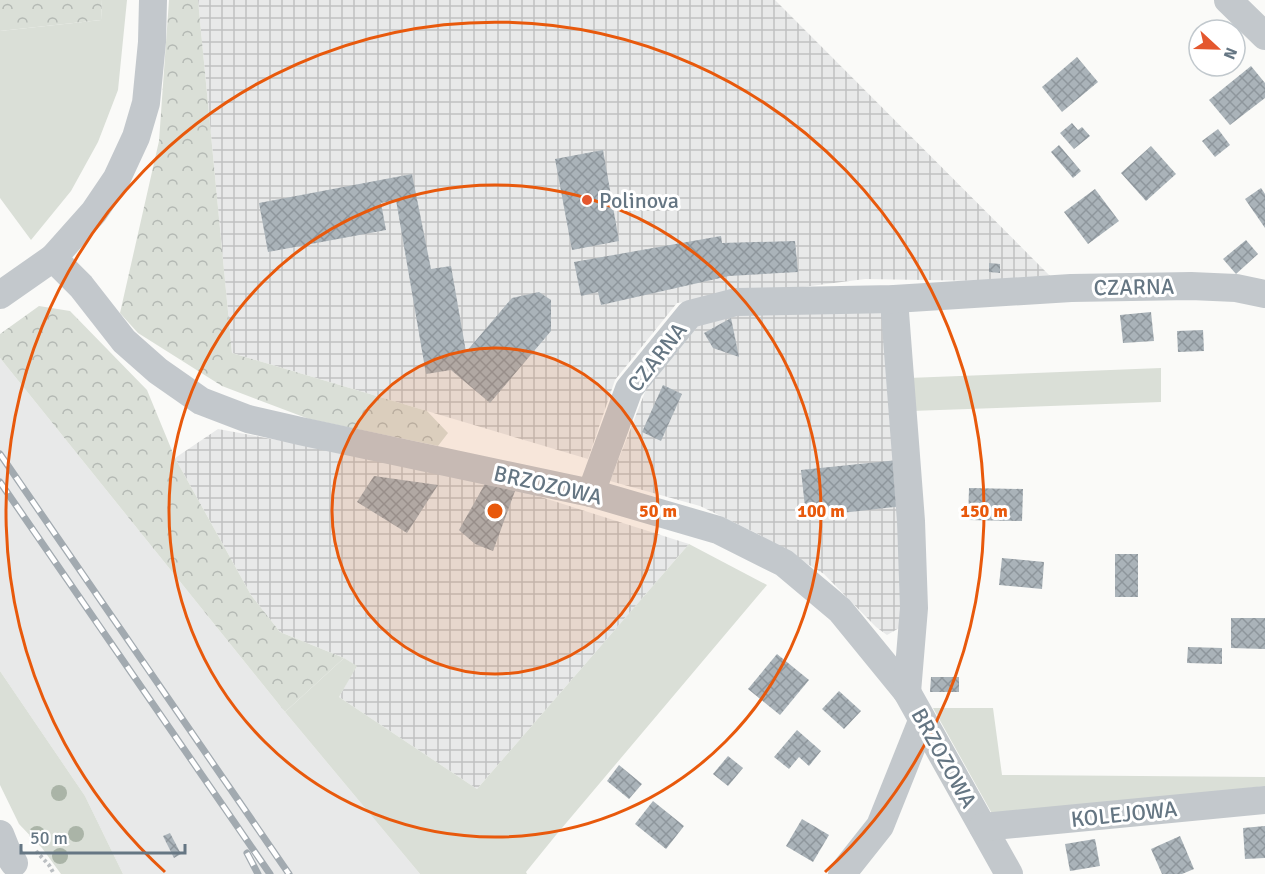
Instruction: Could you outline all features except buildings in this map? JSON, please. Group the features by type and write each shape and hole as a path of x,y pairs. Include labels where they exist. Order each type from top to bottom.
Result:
{"street":[{"path":"8,290 53,258 94,212 117,178 136,137 146,103 152,42 153,0"},
{"path":"1228,0 1265,36"},
{"name":"BRZOZOWA","path":"53,258 81,286 124,341 158,371 201,401 248,419 290,429 591,493 718,530 784,563 840,610 907,692 1009,874"},
{"name":"CZARNA","path":"591,493 628,389 690,314 736,302 894,299 1071,288 1191,286 1236,288 1265,294"},
{"path":"894,299 914,608 907,692"},
{"path":"842,874 880,826 922,721"},
{"name":"KOLEJOWA","path":"983,827 1265,800"},
{"path":"0,834 14,865"}],"shaded area":[{"name":"Polinova","path":"198,0 775,0 1056,282 865,279 677,303 615,380 588,459 232,353"},
{"path":"883,310 904,508 901,627 887,635 876,627 824,574 758,534 700,506 610,481 647,387 698,326 736,313"},
{"path":"0,358 285,712 420,874 123,874 85,796 0,671"},
{"path":"218,429 478,477 689,544 477,789 339,697 356,666 344,658 280,632 251,595 175,458"}],"green space":[{"path":"0,0 102,0 101,20 0,31"},
{"path":"102,0 127,0 118,90 98,142 71,191 31,240 0,198 0,31 101,20"},
{"path":"169,0 198,0 232,353 427,411 448,433 438,446 309,419 222,386 138,333 120,313 159,141"},
{"path":"39,306 70,311 147,390 175,458 251,595 280,632 344,658 285,712 0,358 0,334"},
{"path":"1161,368 1161,402 911,411 908,378"},
{"path":"689,544 767,585 556,835 526,872 527,874 420,874 285,712 344,658 357,666 339,697 477,789"},
{"path":"0,671 85,796 123,874 61,874 42,848 19,824 0,785"},
{"path":"933,708 993,708 1002,775 1265,777 1265,786 995,819"}],"railway":[{"path":"0,454 289,874"},
{"path":"0,482 270,874"},
{"path":"247,853 258,874"}],"place":[{"name":"Polinova","path":"587,200"}]}
